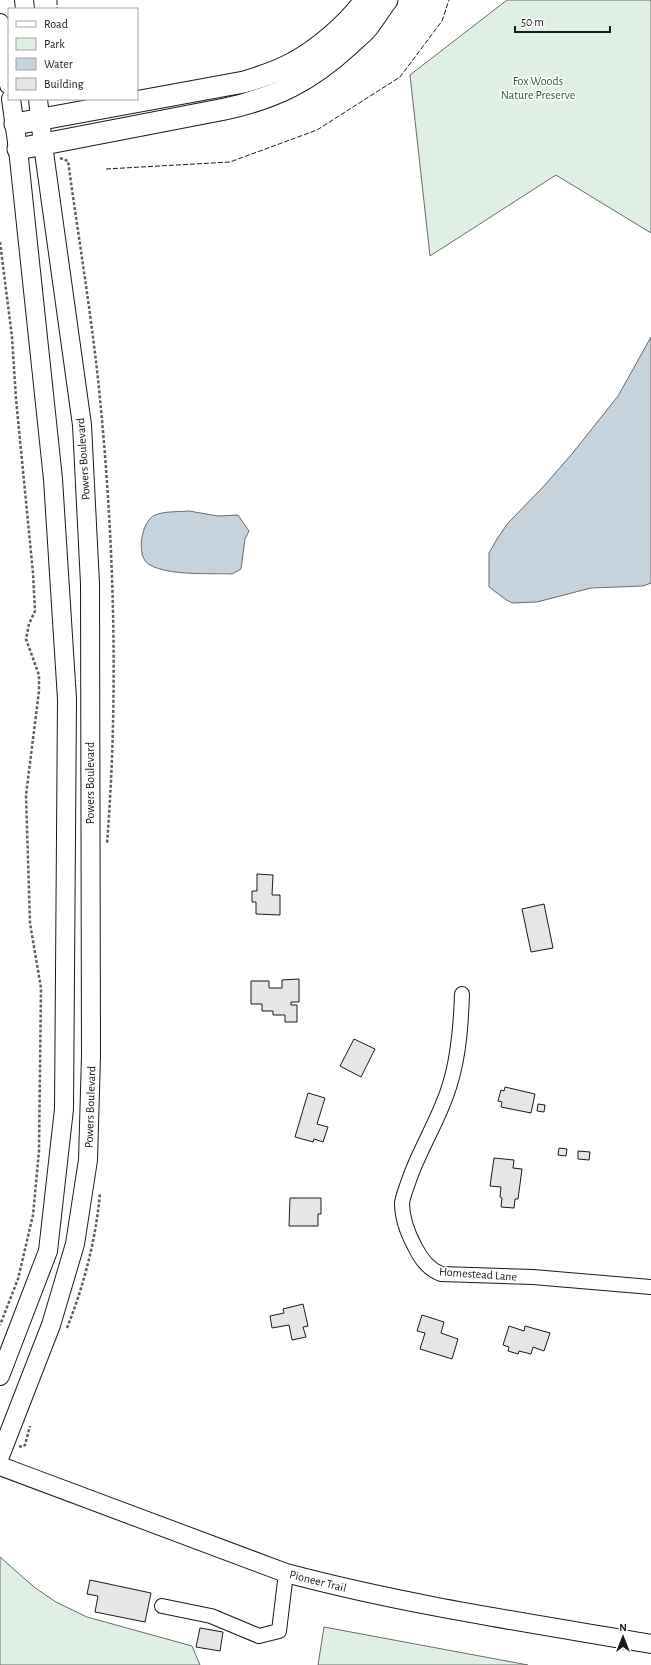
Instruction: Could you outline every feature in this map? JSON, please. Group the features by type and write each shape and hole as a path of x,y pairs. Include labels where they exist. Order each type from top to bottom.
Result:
{"highway":[{"path":"15,124 244,82 268,75 294,63 317,47 350,19 365,0"},
{"path":"18,149 253,103 276,94 299,83 334,59 367,28 387,0"}],"main road":[{"path":"0,23 8,78"},
{"name":"Powers Boulevard","path":"0,1376 48,1251 64,1109 67,699 53,479 18,149 11,100"},
{"name":"Powers Boulevard","path":"0,1456 51,1325 75,1244 88,1153 91,1056 90,584 82,425 43,145 38,100"},
{"name":"Pioneer Trail","path":"0,1466 286,1573 333,1586 414,1603 651,1644"}],"street":[{"name":"Homestead Lane","path":"462,994 461,1030 450,1084 439,1114 413,1169 402,1202 410,1239 419,1254 431,1270 441,1274 533,1278 651,1287"},
{"path":"162,1606 211,1616 259,1636 279,1630 286,1573"}],"path":[{"path":"0,242 12,337 16,399 33,573 35,611 29,624 26,639 39,675 39,691 26,795 30,923 41,988 39,1151 33,1215 18,1279 0,1325"}],"green space":[{"name":"Fox Woods Nature Preserve","path":"507,0 651,0 651,233 556,175 430,256 410,75"},
{"path":"0,1557 34,1587 56,1602 87,1617 192,1646 200,1665 0,1665"},
{"path":"324,1627 528,1665 318,1665"}],"water":[{"path":"651,337 651,583 643,586 591,588 537,602 512,603 489,587 489,553 508,523 543,487 571,455 618,396"},
{"path":"189,511 218,516 238,515 249,531 245,539 241,569 232,574 201,574 158,569 145,561 141,548 143,532 150,519 155,515 163,513"}],"building":[{"path":"257,874 273,875 272,895 280,895 280,915 256,914 256,902 252,902 252,891 257,891"},
{"path":"544,904 553,948 531,952 522,909"},
{"path":"299,979 299,1002 291,1002 291,1005 297,1005 297,1022 285,1022 285,1015 273,1015 273,1011 262,1011 262,1004 251,1004 251,981 269,981 269,988 282,988 282,980"},
{"path":"354,1039 375,1049 361,1077 340,1066"},
{"path":"505,1087 535,1094 531,1113 501,1107 502,1102 498,1101 501,1090 504,1091"},
{"path":"308,1093 325,1098 317,1124 328,1127 323,1142 314,1139 313,1142 295,1137"},
{"path":"538,1104 545,1105 544,1112 537,1111"},
{"path":"559,1148 567,1149 566,1156 558,1155"},
{"path":"578,1151 590,1152 589,1160 578,1159"},
{"path":"494,1158 514,1160 513,1168 522,1169 518,1199 515,1199 514,1208 501,1207 501,1187 490,1186"},
{"path":"290,1198 321,1198 321,1214 318,1214 318,1226 289,1226"},
{"path":"303,1304 308,1326 303,1327 306,1337 292,1340 289,1325 272,1328 270,1316 284,1313 283,1309"},
{"path":"422,1315 444,1322 441,1333 458,1339 452,1359 420,1349 425,1333 417,1331"},
{"path":"509,1326 524,1331 525,1326 550,1333 544,1351 533,1347 531,1354 519,1351 518,1354 508,1351 509,1347 503,1345"},
{"path":"90,1580 151,1593 145,1622 95,1612 98,1596 87,1594"},
{"path":"200,1628 223,1632 220,1651 196,1647"}],"fence":[{"path":"57,0 57,8"},
{"path":"106,169 230,162 317,130 400,77 442,21 449,0"}]}
